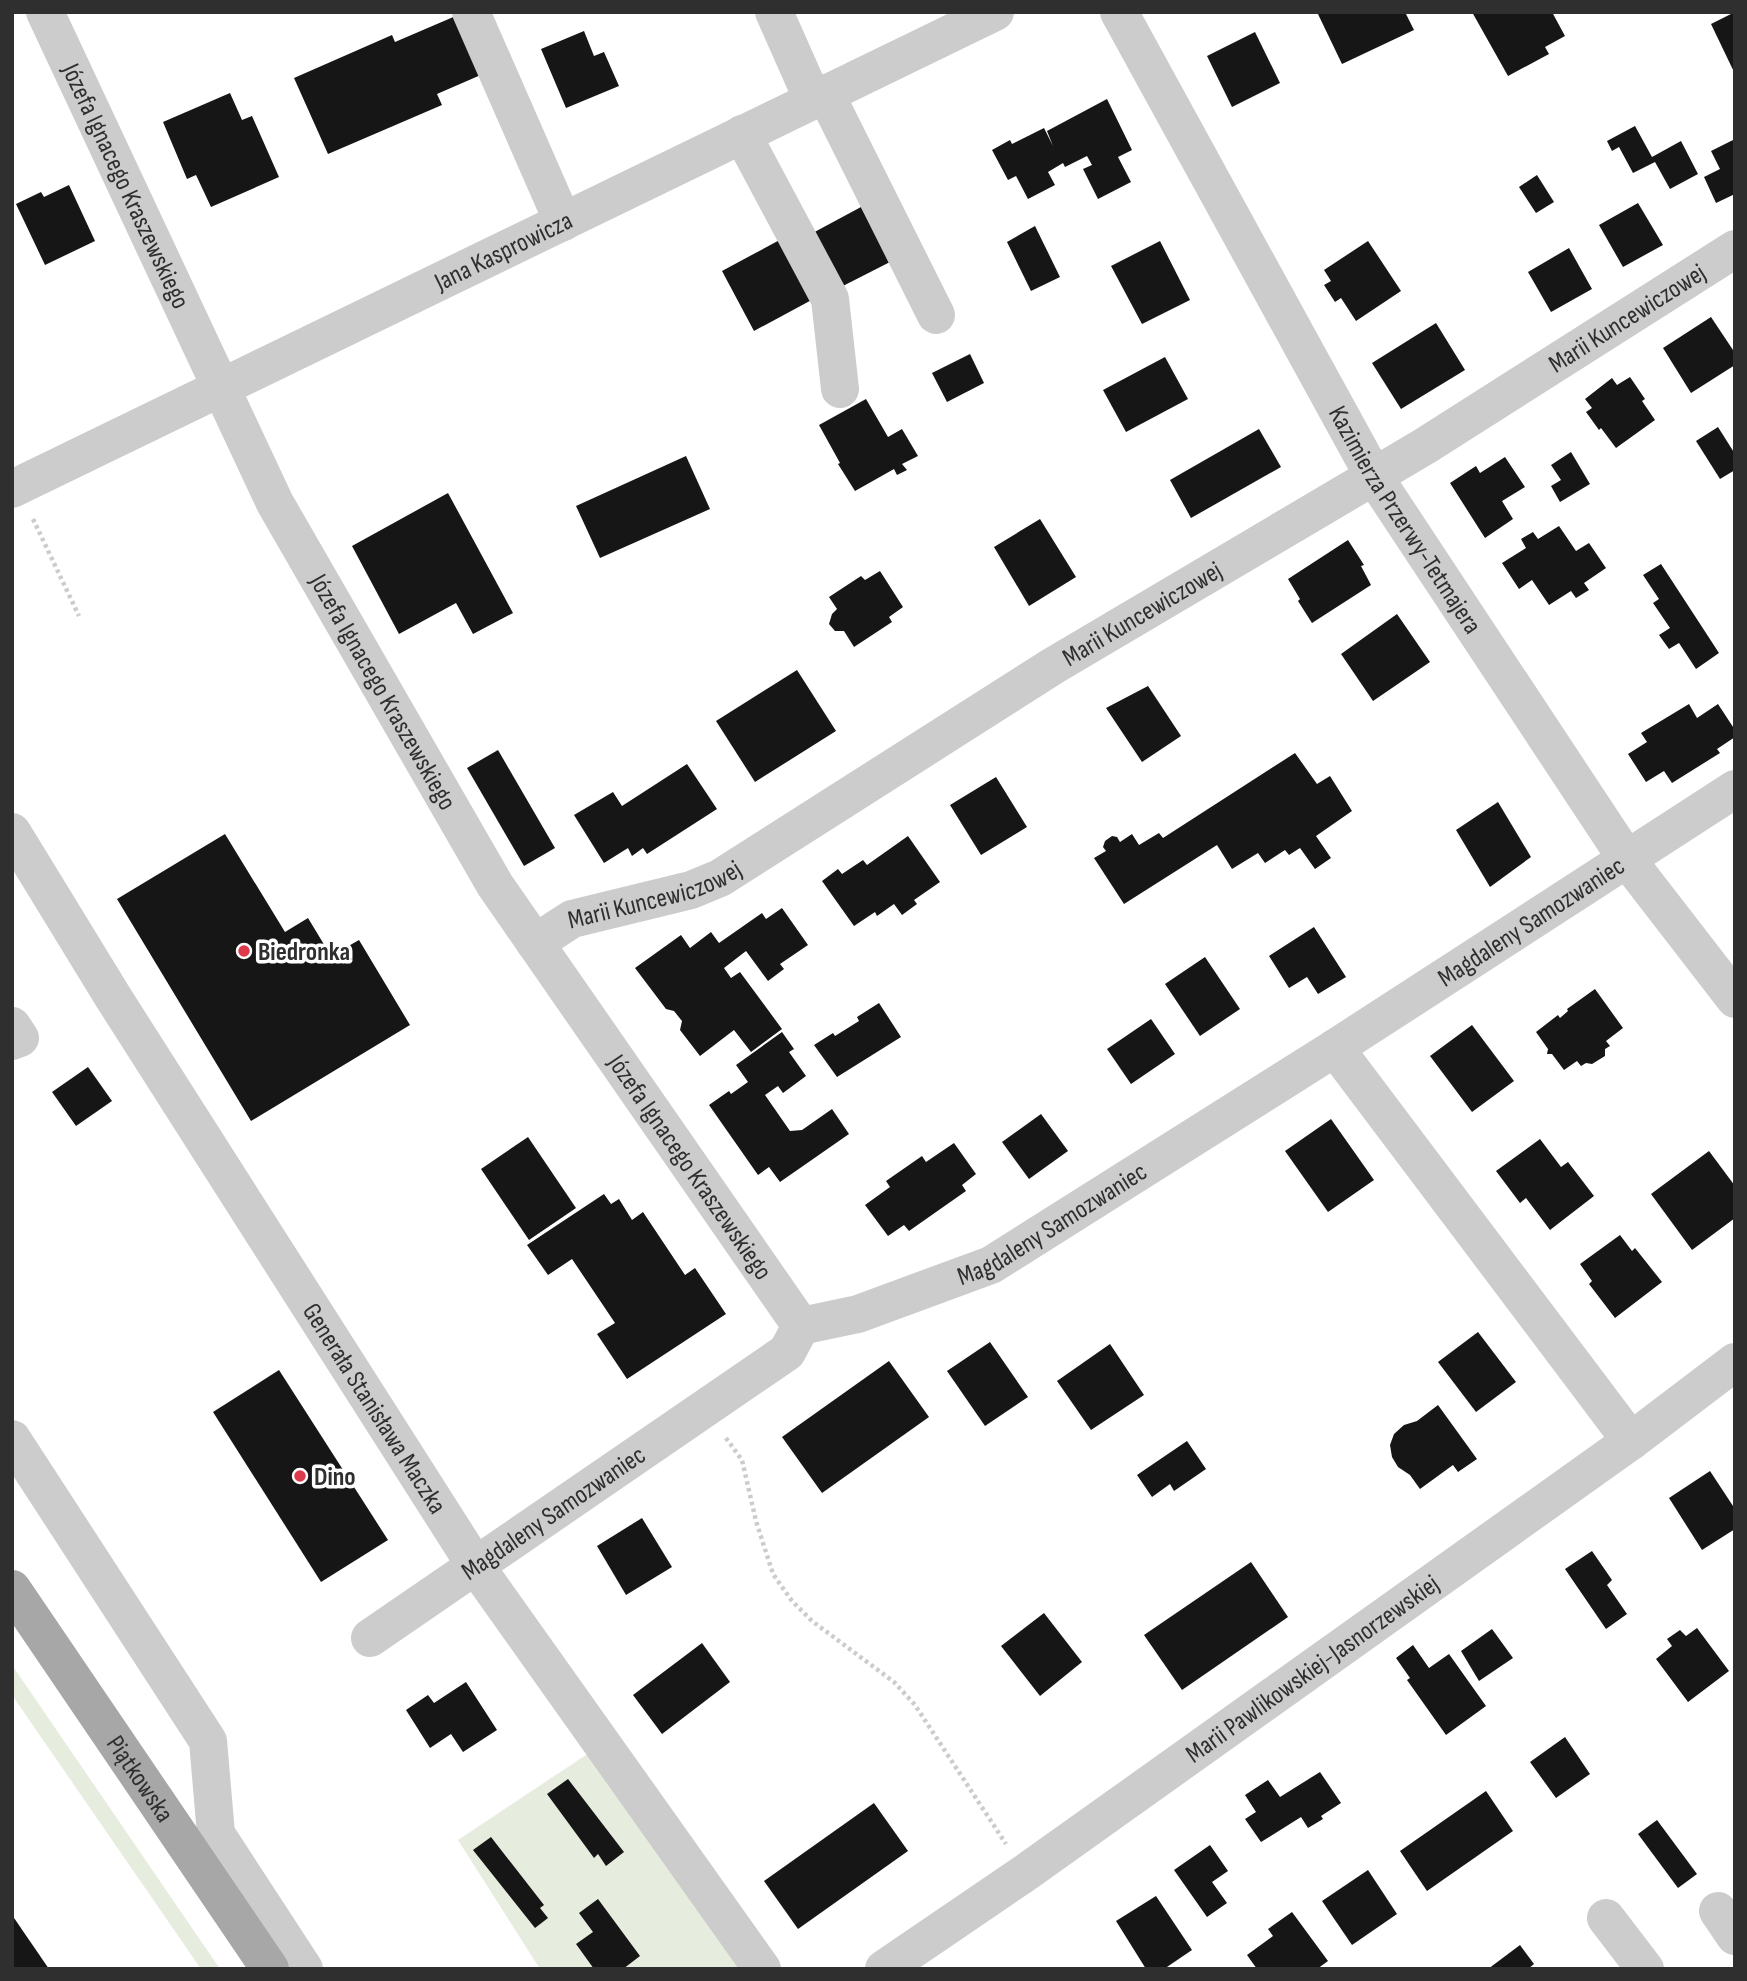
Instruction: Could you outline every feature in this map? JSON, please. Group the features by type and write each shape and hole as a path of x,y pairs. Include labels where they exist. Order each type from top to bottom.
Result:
{"main road":[{"name":"Piątkowska","path":"12,1589 270,1969"}],"street":[{"name":"Józefa Ignacego Kraszewskiego","path":"45,12 275,503 495,885 801,1326"},
{"path":"471,12 563,222"},
{"path":"774,12 936,315"},
{"name":"Jana Kasprowicza","path":"15,487 995,12"},
{"name":"Kazimierza Przerwy-Tetmajera","path":"1119,12 1373,475 1626,858 1735,999"},
{"path":"742,134 830,299 840,390"},
{"name":"Marii Kuncewiczowej","path":"535,943 572,919 691,890 720,878 1053,666 1425,446 1735,250"},
{"name":"Magdaleny Samozwaniec","path":"370,1638 787,1352 801,1326 858,1314 991,1265 1335,1048 1735,789"},
{"name":"Generała Stanisława Maczka","path":"12,832 113,997 475,1565 762,1969"},
{"path":"12,1026 20,1038 12,1041"},
{"path":"1335,1048 1630,1441"},
{"name":"Marii Pawlikowskiej-Jasnorzewskiej","path":"884,1969 1025,1873 1630,1441 1735,1362"},
{"path":"12,1439 208,1741 216,1834 304,1969"},
{"path":"1606,1919 1645,1969"}],"path":[{"path":"15,487 79,616"},
{"path":"706,1408 742,1460 756,1521 773,1574 792,1601 811,1621 894,1682 915,1705 1025,1873"}],"shaded area":[{"path":"12,1665 220,1969 201,1969 12,1695"},
{"path":"592,1751 748,1969 540,1969 458,1840"}],"building":[{"path":"1317,12 1405,12 1414,30 1342,64"},
{"path":"1472,12 1552,12 1565,36 1545,47 1549,54 1508,76"},
{"path":"1735,12 1735,74 1711,24"},
{"path":"458,15 483,74 437,94 442,105 328,154 294,78 392,35 395,42"},
{"path":"584,31 594,56 604,52 619,86 566,108 541,49"},
{"path":"1255,32 1280,83 1232,107 1207,56"},
{"path":"230,93 242,120 252,116 279,177 211,207 196,175 187,179 163,122"},
{"path":"1107,99 1132,150 1118,157 1131,182 1098,199 1083,169 1092,165 1087,156 1065,167 1063,163 1048,172 1055,185 1028,199 1016,176 1008,180 992,150 1010,140 1012,144 1044,128 1053,146 1047,131"},
{"path":"1635,126 1652,157 1681,141 1698,174 1670,189 1655,162 1633,173 1619,147 1612,151 1607,141"},
{"path":"1735,139 1735,194 1716,203 1704,177 1720,169 1711,151"},
{"path":"1537,175 1554,202 1536,213 1519,187"},
{"path":"69,185 95,241 45,265 16,204 41,192 44,197"},
{"path":"1638,203 1663,245 1623,267 1599,225"},
{"path":"861,207 890,262 837,289 809,235"},
{"path":"1035,226 1060,277 1031,291 1007,242"},
{"path":"787,236 819,296 754,331 722,271"},
{"path":"1160,241 1190,300 1142,324 1111,266"},
{"path":"1368,241 1401,291 1356,321 1341,298 1335,302 1324,285 1331,281 1324,270"},
{"path":"1569,248 1592,289 1551,312 1528,272"},
{"path":"1711,317 1735,353 1735,365 1691,393 1663,348"},
{"path":"1436,323 1465,370 1401,409 1372,363"},
{"path":"970,354 984,383 947,402 932,373"},
{"path":"1165,357 1188,399 1126,432 1103,390"},
{"path":"1630,377 1655,420 1616,448 1586,412 1592,408 1585,399 1612,378 1617,385"},
{"path":"866,399 888,437 902,429 918,456 902,464 907,470 897,475 894,469 855,491 819,425"},
{"path":"1718,427 1735,454 1735,470 1720,479 1696,441"},
{"path":"1259,429 1281,467 1191,518 1170,480"},
{"path":"1571,452 1590,484 1560,502 1551,486 1561,480 1551,465"},
{"path":"686,456 710,509 600,558 576,506"},
{"path":"1505,457 1525,487 1502,501 1513,519 1485,538 1450,483 1476,466 1480,473"},
{"path":"448,493 513,613 473,634 456,603 399,634 352,546"},
{"path":"1040,519 1076,577 1029,606 994,547"},
{"path":"1559,526 1576,551 1589,543 1606,568 1584,583 1589,590 1576,598 1571,591 1549,605 1532,580 1519,589 1502,563 1526,548 1521,539 1533,532 1538,539"},
{"path":"1348,540 1364,565 1361,566 1371,585 1312,623 1288,579"},
{"path":"1661,564 1719,653 1696,669 1679,643 1669,649 1659,635 1670,628 1653,603 1659,599 1643,575"},
{"path":"880,571 903,607 889,617 892,622 854,647 844,631 835,631 829,624 837,609 829,597 861,576 865,580"},
{"path":"1397,614 1430,662 1373,701 1341,654"},
{"path":"797,670 836,731 755,782 716,721"},
{"path":"1148,686 1181,736 1142,762 1106,708"},
{"path":"1689,704 1697,718 1718,704 1735,730 1735,737 1717,749 1720,753 1672,783 1664,771 1646,782 1628,754 1647,742 1641,733"},
{"path":"498,750 555,848 524,866 467,768"},
{"path":"1295,753 1317,784 1330,776 1352,811 1316,836 1331,858 1315,869 1300,848 1289,855 1285,850 1265,863 1258,853 1232,869 1217,845 1124,904 1094,858 1106,851 1103,847 1105,841 1112,836 1117,837 1120,842 1132,834 1139,845 1159,833 1163,838"},
{"path":"687,764 717,809 647,854 643,848 632,856 628,848 604,863 574,815 613,792 622,806"},
{"path":"996,777 1027,827 981,855 950,805"},
{"path":"1498,802 1531,857 1490,887 1456,830"},
{"path":"225,834 285,932 308,918 331,956 359,940 410,1025 251,1121 117,899"},
{"path":"908,836 940,882 914,900 917,904 902,915 894,904 877,916 875,912 854,926 822,881 838,869 842,874 863,860 867,865"},
{"path":"782,908 808,945 780,964 784,969 768,981 746,951 724,968 731,978 740,972 782,1029 751,1052 734,1030 700,1056 680,1030 682,1021 674,1011 666,1009 635,968 681,935 690,948 711,932 719,943 762,913 766,919"},
{"path":"1314,927 1346,977 1318,994 1307,977 1289,988 1269,956"},
{"path":"1205,957 1240,1009 1200,1036 1165,984"},
{"path":"1595,989 1623,1028 1606,1041 1610,1046 1605,1049 1605,1056 1592,1064 1581,1066 1577,1061 1564,1070 1552,1054 1547,1054 1548,1049 1536,1032 1558,1015 1560,1018 1567,1009"},
{"path":"879,1003 901,1037 837,1077 814,1045 859,1021 857,1017"},
{"path":"1151,1019 1175,1054 1131,1084 1107,1049"},
{"path":"1472,1025 1514,1081 1472,1112 1430,1056"},
{"path":"782,1032 794,1049 789,1052 806,1076 783,1093 778,1086 765,1095 790,1131 802,1130 832,1109 849,1134 780,1182 769,1167 758,1175 709,1105 748,1082 736,1065"},
{"path":"88,1067 112,1101 76,1126 52,1092"},
{"path":"1041,1114 1068,1151 1029,1179 1002,1142"},
{"path":"1331,1119 1374,1180 1328,1212 1285,1151"},
{"path":"528,1137 576,1208 529,1240 481,1169"},
{"path":"1540,1139 1561,1167 1568,1162 1594,1196 1550,1230 1526,1198 1520,1203 1496,1171"},
{"path":"954,1143 976,1174 962,1185 966,1191 909,1231 904,1225 888,1236 865,1205 890,1187 886,1181 922,1156 926,1162"},
{"path":"1709,1151 1735,1186 1735,1218 1692,1250 1651,1194"},
{"path":"604,1194 611,1204 619,1199 632,1220 643,1212 685,1275 695,1268 726,1314 627,1379 597,1334 615,1323 572,1259 548,1275 527,1245"},
{"path":"1620,1235 1632,1251 1635,1248 1662,1282 1615,1318 1589,1284 1592,1281 1580,1264"},
{"path":"1478,1332 1516,1382 1476,1412 1438,1362"},
{"path":"990,1342 1028,1397 985,1426 947,1371"},
{"path":"1110,1344 1144,1395 1091,1430 1057,1381"},
{"path":"889,1361 929,1417 822,1493 782,1437"},
{"name":"Dino","path":"279,1370 388,1540 321,1582 213,1412"},
{"path":"1438,1405 1477,1459 1458,1472 1453,1465 1420,1489 1410,1475 1398,1467 1392,1457 1390,1445 1394,1434 1404,1425 1417,1421"},
{"path":"1187,1441 1206,1469 1174,1491 1170,1484 1152,1497 1137,1475"},
{"path":"1710,1471 1735,1509 1735,1529 1702,1550 1669,1498"},
{"path":"642,1518 672,1567 626,1595 597,1546"},
{"path":"1592,1551 1612,1580 1607,1585 1627,1614 1606,1629 1565,1569"},
{"path":"1251,1562 1288,1617 1182,1690 1144,1635"},
{"path":"1044,1613 1082,1662 1040,1696 1001,1646"},
{"path":"1697,1628 1729,1671 1688,1702 1656,1659 1672,1646 1667,1639 1680,1630 1686,1636"},
{"path":"1492,1629 1513,1658 1479,1681 1461,1651"},
{"path":"702,1643 730,1682 662,1734 633,1695"},
{"path":"1413,1645 1429,1668 1449,1654 1486,1706 1446,1735 1407,1680 1410,1678 1396,1658"},
{"path":"466,1682 497,1730 463,1752 451,1734 430,1748 406,1710 428,1695 434,1703"},
{"path":"1565,1737 1590,1774 1556,1798 1530,1762"},
{"path":"1320,1772 1341,1803 1308,1828 1301,1817 1261,1842 1245,1819 1256,1812 1245,1795 1268,1780 1280,1797"},
{"path":"568,1779 624,1852 606,1866 598,1854 594,1858 547,1794"},
{"path":"1486,1791 1513,1831 1427,1891 1400,1851"},
{"path":"874,1803 908,1851 798,1929 764,1881"},
{"path":"1657,1820 1697,1874 1678,1888 1638,1834"},
{"path":"491,1837 544,1905 540,1908 548,1918 535,1928 473,1850"},
{"path":"1210,1845 1228,1871 1212,1882 1227,1903 1207,1917 1174,1870"},
{"path":"1368,1870 1397,1914 1352,1945 1322,1901"},
{"path":"1156,1896 1192,1950 1164,1969 1146,1969 1116,1921"},
{"path":"598,1899 640,1956 623,1969 594,1969 576,1944 593,1932 579,1913"},
{"path":"1292,1912 1328,1961 1317,1969 1257,1969 1247,1955 1273,1936 1268,1929"},
{"path":"12,1915 49,1969 12,1969"},
{"path":"1520,1945 1534,1964 1528,1969 1488,1969"}],"place":[{"name":"Biedronka","path":"244,951"},
{"name":"Dino","path":"300,1476"}]}
